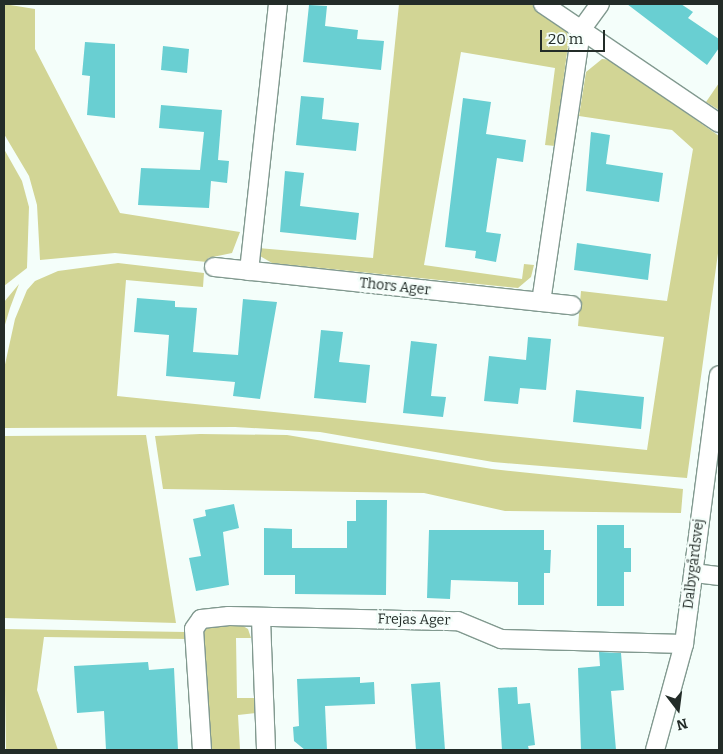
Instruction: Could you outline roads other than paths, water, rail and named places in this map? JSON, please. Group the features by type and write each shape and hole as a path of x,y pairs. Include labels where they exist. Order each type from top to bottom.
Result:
{"street":[{"path":"249,271 278,4"},
{"path":"543,4 719,123"},
{"path":"541,302 581,30 600,4"},
{"name":"Thors Ager","path":"214,267 572,305"},
{"name":"Dalbygårdsvej","path":"655,750 684,644 719,375"},
{"path":"694,573 719,576"},
{"name":"Frejas Ager","path":"202,750 194,629 201,619 229,616 261,619 458,621 502,639 684,644"},
{"path":"261,619 266,750"}]}
